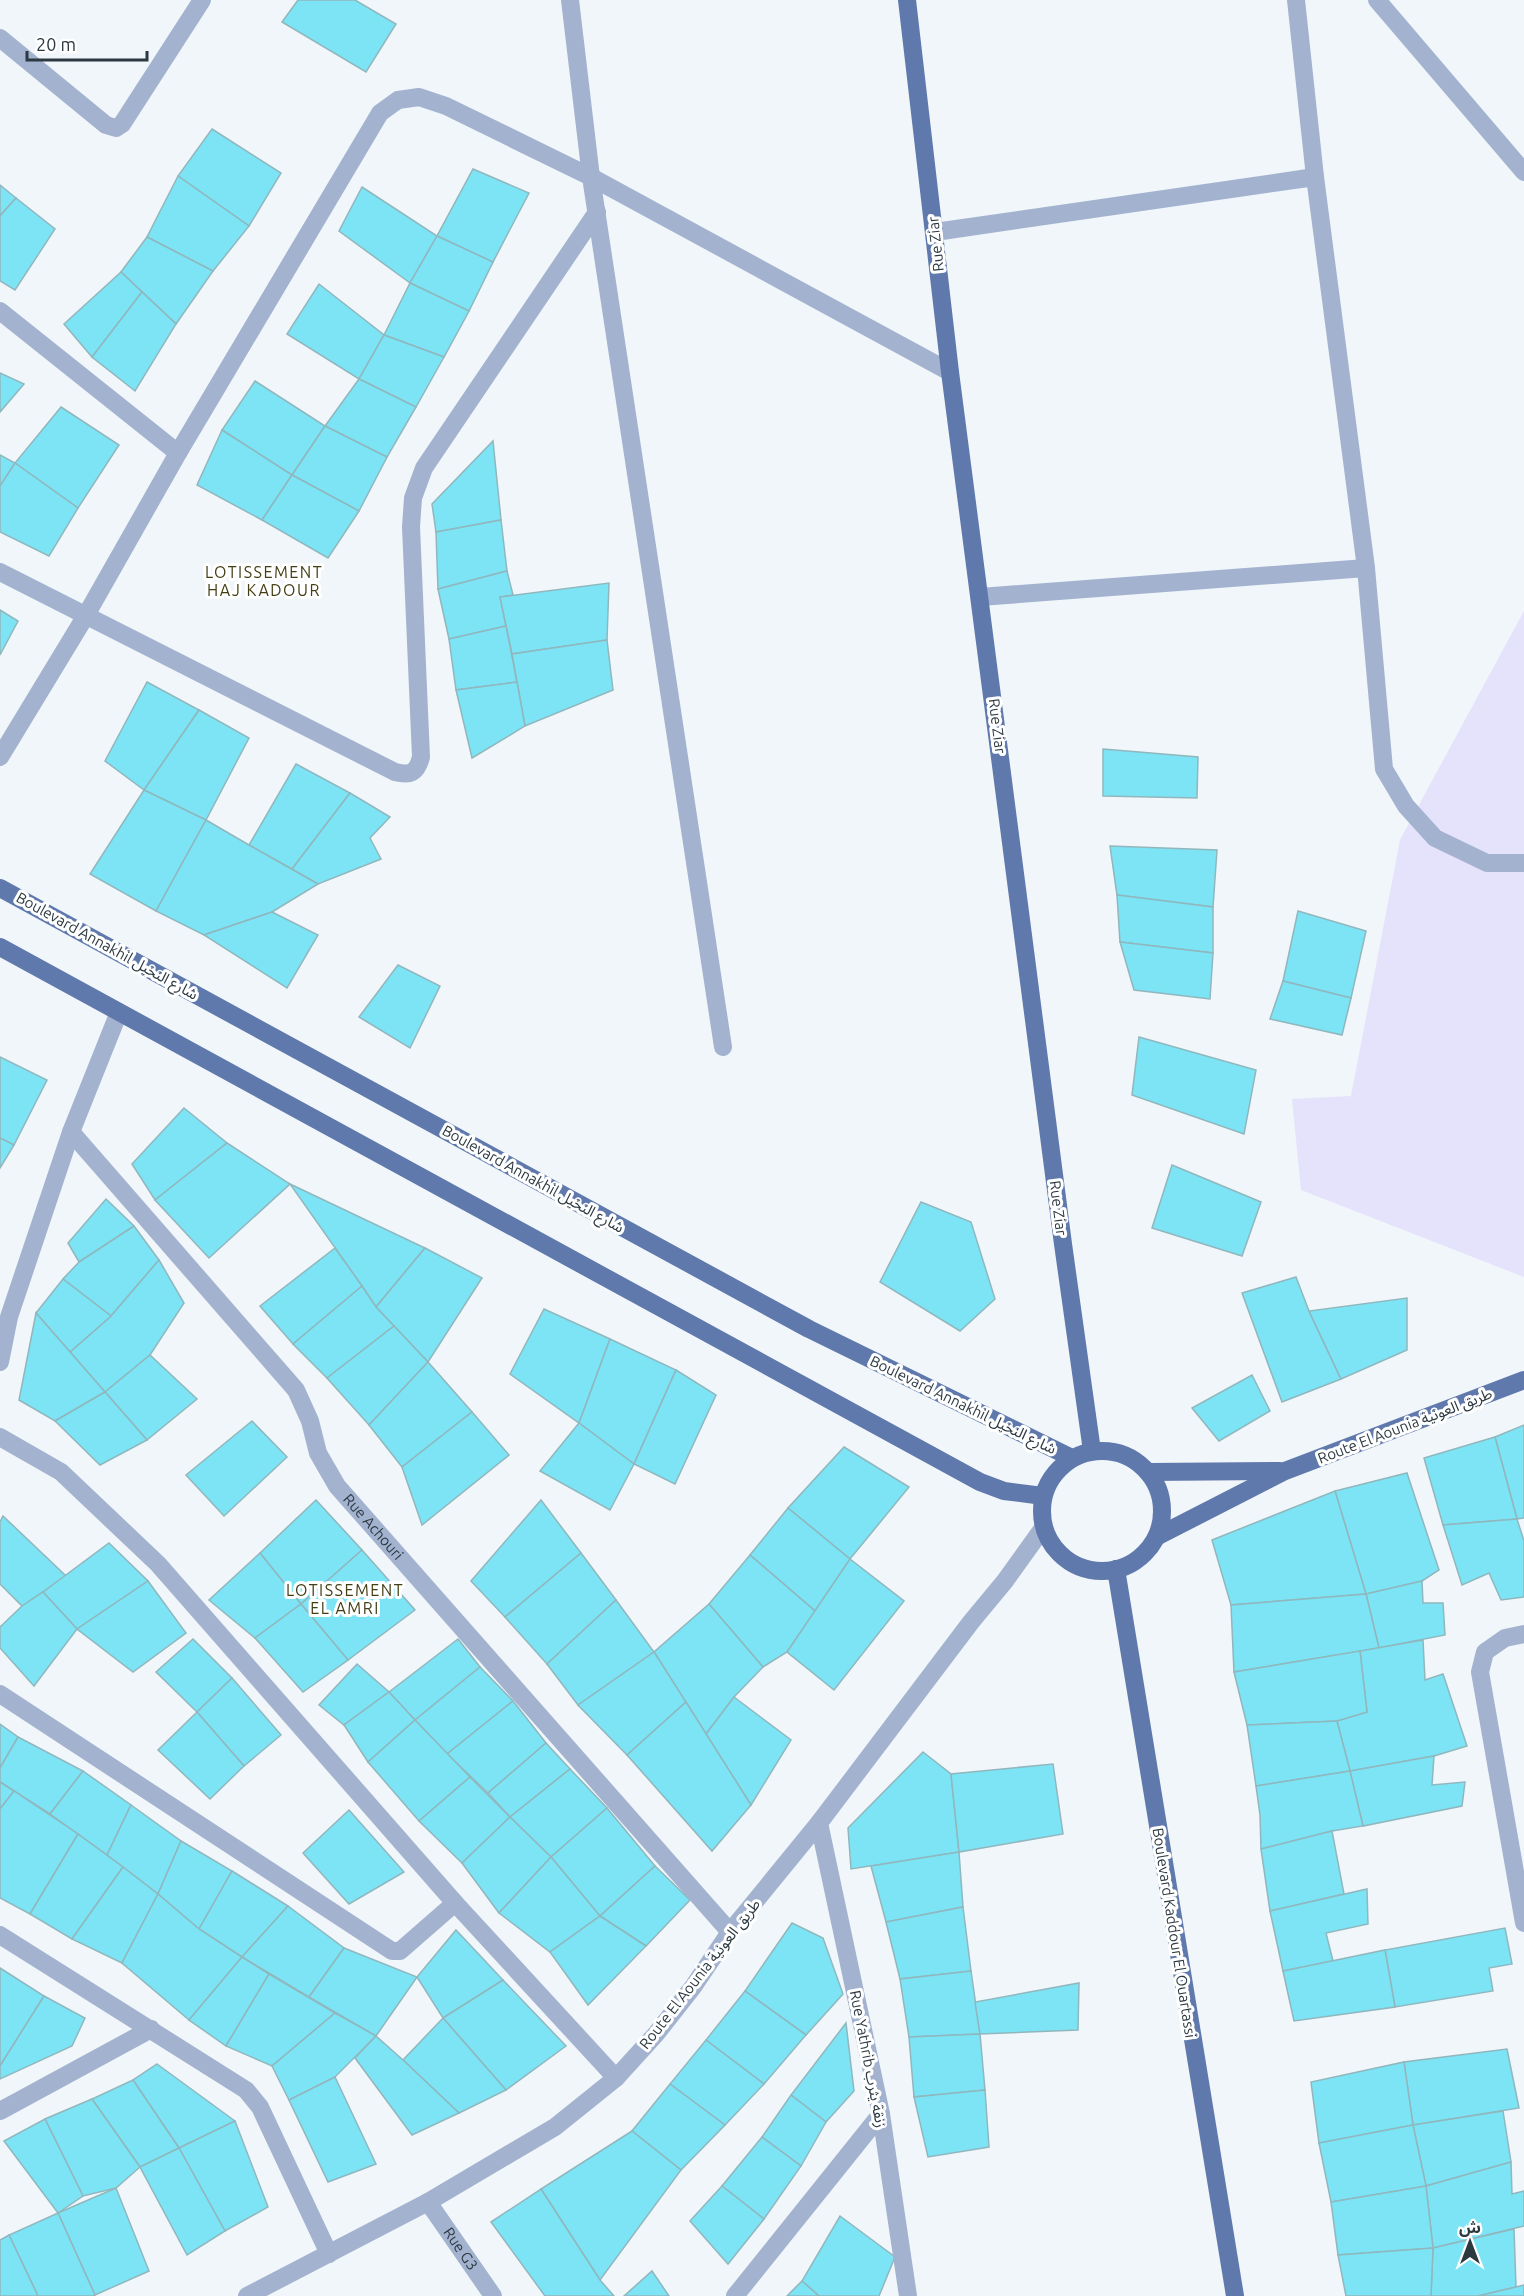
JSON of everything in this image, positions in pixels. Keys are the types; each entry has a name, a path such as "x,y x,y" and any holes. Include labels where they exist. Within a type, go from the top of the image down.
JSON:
{"main road":[{"name":"Rue Ziar","path":"907,0 950,372 1092,1451"},
{"name":"Boulevard Annakhil شارع النخيل","path":"0,888 809,1329 1072,1458"},
{"path":"0,947 980,1482 1005,1491 1043,1496"},
{"name":"Route El Aounia طريق العونية","path":"1158,1536 1285,1470 1524,1380"},
{"path":"1092,1451 1112,1451 1132,1459 1148,1472 1158,1489 1162,1522 1158,1536 1134,1561 1116,1569 1100,1571 1085,1569 1071,1563 1054,1548 1043,1528 1041,1512 1043,1496 1049,1481 1059,1468 1072,1458 1092,1451"},
{"name":"Route El Aounia طريق العونية","path":"1148,1472 1285,1470"},
{"name":"Boulevard Kaddour El Ouartassi","path":"1116,1569 1235,2296"}],"street":[{"path":"0,38 106,125 116,128 122,124 202,0"},
{"path":"570,0 591,177 723,1047"},
{"path":"1296,0 1315,177 1366,568 1384,769 1406,806 1435,838 1487,863 1524,863"},
{"path":"1377,0 1524,172"},
{"path":"0,757 86,617 178,453 380,113 398,100 419,97 446,106 591,177 950,372"},
{"path":"935,232 1315,177"},
{"path":"0,572 395,772 406,775 413,773 419,766 421,757 411,527 413,498 424,468 597,212"},
{"path":"0,311 178,453"},
{"path":"980,597 1366,568"},
{"path":"0,1362 9,1317 71,1131 119,1012"},
{"name":"Rue Achouri","path":"71,1131 297,1390 310,1421 318,1453 337,1486 730,1932"},
{"path":"2,1444 61,1472 158,1564 455,1903 616,2078"},
{"name":"Route El Aounia طريق العونية","path":"247,2296 428,2202 555,2127 616,2078 656,2034 693,1987 730,1932 819,1823 1043,1528"},
{"path":"1524,1634 1505,1638 1485,1652 1480,1672 1524,1923"},
{"path":"0,1694 392,1951 400,1951 455,1903"},
{"name":"Rue Yathrib زنقة يثرب","path":"819,1823 881,2114 908,2296"},
{"path":"0,1935 246,2090 260,2107 329,2254"},
{"path":"0,2111 151,2029"},
{"path":"735,2296 881,2114"},
{"name":"Rue G3","path":"428,2202 493,2296"}],"shaded area":[{"path":"1524,611 1524,1277 1301,1190 1292,1099 1351,1096 1400,840"}],"building":[{"path":"298,0 355,0 396,24 366,72 282,22"},
{"path":"212,129 281,173 249,226 178,176"},
{"path":"473,169 529,193 493,262 437,236"},
{"path":"178,176 249,226 213,271 147,237"},
{"path":"0,185 16,198 0,216"},
{"path":"362,187 437,236 410,283 339,231"},
{"path":"16,198 55,229 15,290 0,281 0,216"},
{"path":"437,236 493,262 469,311 410,283"},
{"path":"147,237 213,271 176,324 121,272"},
{"path":"121,272 142,292 92,357 64,324"},
{"path":"410,283 469,311 444,357 384,335"},
{"path":"319,284 384,335 359,379 287,334"},
{"path":"142,292 176,324 135,391 92,357"},
{"path":"384,335 444,357 416,407 359,379"},
{"path":"0,373 24,384 0,412"},
{"path":"359,379 416,407 387,457 325,426"},
{"path":"255,381 325,426 292,475 222,430"},
{"path":"61,407 119,445 78,508 15,463"},
{"path":"325,426 387,457 359,511 292,475"},
{"path":"222,430 292,475 262,520 197,485"},
{"path":"493,441 501,520 436,532 432,504"},
{"path":"0,455 15,463 0,486"},
{"path":"15,463 78,508 49,556 0,532 0,486"},
{"path":"292,475 359,511 328,558 262,520"},
{"path":"501,520 507,571 438,589 436,532"},
{"path":"507,571 513,595 500,597 506,626 449,639 438,589"},
{"path":"609,583 607,640 512,654 500,597"},
{"path":"0,610 18,621 0,655"},
{"path":"506,626 517,682 456,690 449,639"},
{"path":"607,640 613,690 525,726 512,654"},
{"path":"147,682 199,710 144,790 105,761"},
{"path":"517,682 525,726 472,758 456,690"},
{"path":"199,710 249,738 206,820 144,790"},
{"path":"1103,749 1198,757 1197,798 1103,796"},
{"path":"296,764 350,793 292,869 249,845"},
{"path":"144,790 206,820 156,911 90,874"},
{"path":"350,793 390,817 370,838 381,859 318,884 292,869"},
{"path":"206,820 318,884 272,912 204,935 156,911"},
{"path":"1110,846 1217,850 1213,907 1117,895"},
{"path":"1117,895 1213,907 1213,953 1120,942"},
{"path":"1298,911 1366,931 1351,998 1283,981"},
{"path":"272,912 318,935 287,988 204,935"},
{"path":"1120,942 1213,953 1210,999 1134,990"},
{"path":"398,965 440,986 410,1048 359,1017"},
{"path":"1283,981 1351,998 1342,1035 1270,1019"},
{"path":"1139,1037 1256,1070 1244,1134 1132,1095"},
{"path":"0,1057 47,1080 14,1145 0,1138"},
{"path":"184,1108 227,1143 155,1200 132,1164"},
{"path":"0,1138 14,1145 0,1168"},
{"path":"227,1143 290,1184 209,1258 155,1200"},
{"path":"1172,1165 1261,1202 1242,1256 1152,1228"},
{"path":"290,1184 425,1248 376,1307 362,1286"},
{"path":"106,1199 134,1226 79,1262 68,1243"},
{"path":"921,1202 971,1222 995,1299 960,1331 880,1282"},
{"path":"134,1226 159,1260 111,1316 63,1279 79,1262"},
{"path":"335,1248 362,1286 293,1344 260,1306"},
{"path":"425,1248 482,1278 428,1362 376,1307"},
{"path":"159,1260 184,1303 150,1355 105,1392 70,1352 111,1316"},
{"path":"1296,1277 1309,1311 1341,1379 1282,1402 1242,1293"},
{"path":"63,1279 111,1316 70,1352 36,1313"},
{"path":"362,1286 376,1307 394,1326 327,1378 293,1344"},
{"path":"1407,1298 1407,1350 1341,1379 1309,1311"},
{"path":"544,1309 610,1339 579,1423 510,1374"},
{"path":"36,1313 105,1392 55,1421 19,1400"},
{"path":"394,1326 428,1362 369,1425 327,1378"},
{"path":"610,1339 676,1370 634,1464 579,1423"},
{"path":"150,1355 197,1399 147,1440 105,1392"},
{"path":"428,1362 472,1412 402,1467 369,1425"},
{"path":"676,1370 716,1395 675,1484 634,1464"},
{"path":"1252,1375 1270,1411 1219,1441 1192,1408"},
{"path":"105,1392 147,1440 100,1465 55,1421"},
{"path":"472,1412 509,1455 422,1525 402,1467"},
{"path":"252,1421 287,1457 224,1516 186,1475"},
{"path":"579,1423 634,1464 610,1510 540,1471"},
{"path":"1524,1425 1524,1518 1517,1519 1495,1437"},
{"path":"1495,1437 1517,1519 1443,1525 1424,1458"},
{"path":"844,1447 909,1487 850,1559 788,1508"},
{"path":"1407,1473 1439,1570 1422,1581 1366,1594 1335,1491"},
{"path":"1335,1491 1366,1594 1231,1605 1212,1540"},
{"path":"316,1500 362,1550 301,1604 260,1553"},
{"path":"541,1500 581,1553 505,1617 471,1581"},
{"path":"788,1508 850,1559 815,1611 750,1555"},
{"path":"3,1516 66,1576 22,1606 0,1584 0,1522"},
{"path":"1517,1519 1524,1541 1524,1597 1501,1600 1489,1573 1462,1585 1443,1525"},
{"path":"109,1543 148,1581 77,1629 43,1592"},
{"path":"362,1550 415,1610 348,1660 301,1604"},
{"path":"260,1553 301,1604 255,1638 209,1600"},
{"path":"581,1553 616,1600 547,1664 505,1617"},
{"path":"750,1555 815,1611 787,1652 763,1667 709,1604"},
{"path":"850,1559 904,1601 834,1690 787,1652"},
{"path":"148,1581 186,1633 133,1672 77,1629"},
{"path":"1422,1581 1423,1603 1443,1603 1445,1635 1379,1648 1366,1594"},
{"path":"43,1592 77,1629 34,1686 0,1648 0,1627 22,1606"},
{"path":"1366,1594 1379,1648 1234,1672 1231,1605"},
{"path":"616,1600 654,1652 578,1705 547,1664"},
{"path":"301,1604 348,1660 303,1692 255,1638"},
{"path":"709,1604 763,1667 734,1697 706,1734 654,1652"},
{"path":"193,1639 232,1678 197,1712 156,1672"},
{"path":"458,1639 480,1667 415,1720 389,1692"},
{"path":"1423,1640 1425,1680 1443,1674 1467,1746 1434,1756 1350,1771 1337,1721 1367,1712 1360,1651"},
{"path":"1360,1651 1367,1712 1337,1721 1247,1725 1234,1672"},
{"path":"654,1652 686,1702 627,1755 578,1705"},
{"path":"357,1664 389,1692 344,1725 319,1705"},
{"path":"480,1667 513,1701 447,1754 415,1720"},
{"path":"232,1678 281,1735 244,1766 197,1712"},
{"path":"389,1692 415,1720 368,1762 344,1725"},
{"path":"734,1697 791,1740 751,1805 706,1734"},
{"path":"513,1701 546,1743 488,1793 447,1754"},
{"path":"686,1702 751,1805 712,1851 627,1755"},
{"path":"197,1712 244,1766 210,1799 158,1750"},
{"path":"415,1720 470,1777 419,1821 368,1762"},
{"path":"1337,1721 1350,1771 1256,1786 1247,1725"},
{"path":"0,1724 18,1737 0,1768"},
{"path":"18,1737 83,1771 50,1814 0,1782 0,1768"},
{"path":"546,1743 570,1769 510,1817 488,1793"},
{"path":"923,1752 951,1774 959,1852 851,1869 848,1828"},
{"path":"1434,1756 1432,1785 1465,1782 1462,1806 1363,1826 1350,1771"},
{"path":"1053,1764 1063,1834 959,1852 951,1774"},
{"path":"570,1769 607,1808 551,1857 510,1817"},
{"path":"83,1771 131,1805 107,1855 50,1814"},
{"path":"1350,1771 1363,1826 1332,1831 1261,1849 1256,1786"},
{"path":"470,1777 510,1817 462,1863 419,1821"},
{"path":"0,1782 14,1791 0,1809"},
{"path":"14,1791 78,1834 30,1914 0,1898 0,1809"},
{"path":"131,1805 181,1841 158,1894 107,1855"},
{"path":"607,1808 655,1866 600,1916 551,1857"},
{"path":"349,1810 404,1872 349,1904 303,1853"},
{"path":"510,1817 551,1857 499,1913 462,1863"},
{"path":"1332,1831 1344,1894 1270,1911 1261,1849"},
{"path":"78,1834 123,1867 72,1939 30,1914"},
{"path":"181,1841 232,1871 199,1929 158,1894"},
{"path":"959,1852 963,1907 886,1922 871,1866"},
{"path":"551,1857 600,1916 550,1952 499,1913"},
{"path":"655,1866 690,1900 646,1946 600,1916"},
{"path":"123,1867 158,1894 122,1963 72,1939"},
{"path":"232,1871 288,1906 242,1957 199,1929"},
{"path":"1367,1889 1368,1924 1326,1933 1333,1961 1283,1971 1270,1911"},
{"path":"158,1894 199,1929 242,1957 189,2020 122,1963"},
{"path":"288,1906 344,1948 309,1997 242,1957"},
{"path":"963,1907 971,1971 900,1979 886,1922"},
{"path":"600,1916 646,1946 588,2005 550,1952"},
{"path":"792,1923 823,1938 843,1994 806,2035 745,1991"},
{"path":"1505,1928 1512,1964 1489,1968 1493,1991 1395,2007 1385,1950"},
{"path":"456,1930 503,1980 443,2018 417,1977"},
{"path":"344,1948 417,1977 376,2036 309,1997"},
{"path":"1385,1950 1395,2007 1294,2021 1283,1971"},
{"path":"242,1957 269,1974 226,2046 189,2020"},
{"path":"0,1968 44,1996 0,2066"},
{"path":"971,1971 980,2034 909,2037 900,1979"},
{"path":"269,1974 335,2013 272,2066 226,2046"},
{"path":"503,1980 566,2046 506,2090 443,2018"},
{"path":"1079,1983 1078,2030 980,2034 975,2002"},
{"path":"745,1991 806,2035 764,2084 706,2040"},
{"path":"44,1996 85,2018 72,2046 0,2079 0,2066"},
{"path":"335,2013 376,2036 335,2077 289,2100 272,2066"},
{"path":"443,2018 506,2090 459,2113 403,2060"},
{"path":"846,2023 854,2091 826,2122 791,2095"},
{"path":"980,2034 985,2090 914,2097 909,2037"},
{"path":"376,2036 459,2113 412,2135 355,2058"},
{"path":"706,2040 764,2084 725,2125 670,2084"},
{"path":"1507,2049 1519,2108 1413,2125 1404,2062"},
{"path":"1404,2062 1413,2125 1319,2143 1311,2082"},
{"path":"157,2064 235,2121 179,2148 133,2080"},
{"path":"335,2077 376,2164 328,2182 289,2100"},
{"path":"133,2080 179,2148 140,2167 92,2099"},
{"path":"670,2084 725,2125 681,2170 632,2131"},
{"path":"985,2090 989,2147 928,2157 914,2097"},
{"path":"791,2095 826,2122 801,2166 762,2137"},
{"path":"92,2099 140,2167 116,2188 83,2196 45,2119"},
{"path":"1503,2111 1511,2162 1426,2186 1413,2125"},
{"path":"45,2119 83,2196 58,2213 4,2141"},
{"path":"235,2121 268,2207 225,2231 179,2148"},
{"path":"1413,2125 1426,2186 1331,2202 1319,2143"},
{"path":"632,2131 681,2170 600,2280 541,2189"},
{"path":"762,2137 801,2166 764,2219 722,2186"},
{"path":"179,2148 225,2231 187,2255 140,2167"},
{"path":"1511,2162 1512,2194 1524,2191 1524,2226 1433,2248 1426,2186"},
{"path":"722,2186 764,2219 728,2264 690,2221"},
{"path":"1426,2186 1433,2248 1338,2255 1331,2202"},
{"path":"116,2188 149,2271 95,2295 58,2213"},
{"path":"541,2189 600,2280 614,2296 545,2296 491,2222"},
{"path":"58,2213 95,2295 38,2296 9,2235"},
{"path":"840,2216 895,2257 879,2296 819,2296 802,2281"},
{"path":"1514,2229 1516,2287 1478,2296 1431,2296 1433,2248"},
{"path":"9,2235 38,2296 0,2296 0,2240"},
{"path":"1433,2248 1431,2296 1346,2296 1338,2255"},
{"path":"652,2271 669,2296 624,2296"},
{"path":"802,2281 819,2296 787,2296"},
{"path":"1524,2285 1524,2296 1478,2296 1516,2287"}],"district":[{"name":"LOTISSEMENT HAJ KADOUR","path":"264,581"},
{"name":"LOTISSEMENT EL AMRI","path":"345,1599"}]}
